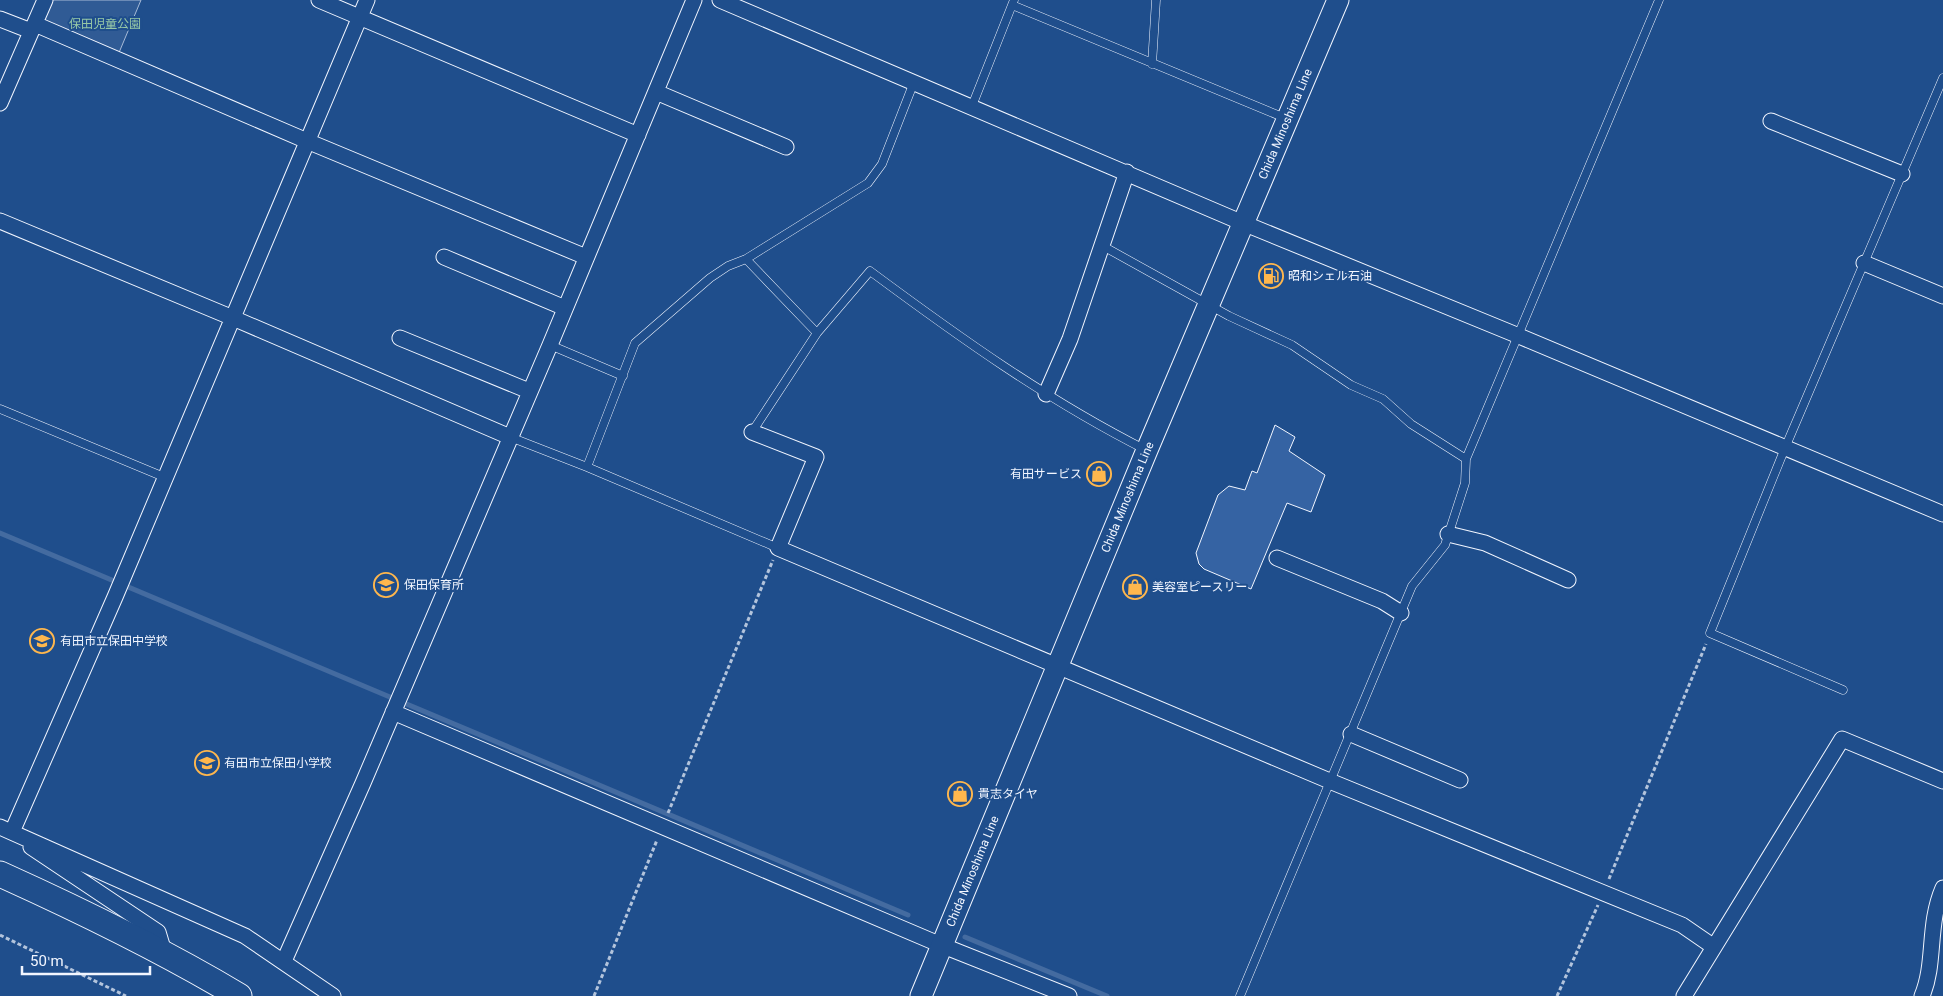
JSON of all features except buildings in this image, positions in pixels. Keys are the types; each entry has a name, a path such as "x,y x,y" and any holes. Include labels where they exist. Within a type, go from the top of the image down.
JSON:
{"highway":[{"path":"0,874 80,910 164,952 240,996"}],"main road":[{"name":"Chida Minoshima Line","path":"921,996 1147,450 1338,0"}],"street":[{"path":"0,103 45,0"},
{"path":"319,0 638,134"},
{"path":"4,830 119,589 164,477 367,0"},
{"path":"284,961 550,345 694,0"},
{"path":"720,0 1243,223 1519,336 1943,514"},
{"path":"0,19 33,27 586,257"},
{"path":"656,92 786,147"},
{"path":"1771,121 1902,174"},
{"path":"1046,394 1070,340 1127,172"},
{"path":"0,221 233,318 510,437"},
{"path":"444,257 565,308"},
{"path":"1864,263 1943,296"},
{"path":"400,338 529,391"},
{"path":"752,432 816,457 778,548 1332,782 1682,924 1714,947"},
{"path":"1448,534 1486,543 1568,580"},
{"path":"1277,558 1382,601 1401,613"},
{"path":"393,712 942,945 1069,996"},
{"path":"1351,734 1460,780"},
{"path":"1684,996 1842,739 1943,781"},
{"path":"4,830 158,932 164,952"},
{"path":"4,830 246,936 333,996"},
{"path":"1922,996 1929,970 1934,917 1943,888"}],"lane":[{"path":"1152,64 1156,0"},
{"path":"1240,996 1332,782 1412,586 1444,545 1465,483 1466,459 1659,0"},
{"path":"972,106 1013,3 1152,64 1288,119"},
{"path":"1843,690 1710,633 1785,448 1943,78"},
{"path":"587,467 630,354 640,337 710,278 728,266 746,259 868,183 882,164 914,82"},
{"path":"1101,245 1229,316 1292,345 1351,385 1383,399 1411,424 1466,459"},
{"path":"746,259 817,333"},
{"path":"752,432 817,333 870,271 966,342 1046,394 1147,450"},
{"path":"550,345 622,376"},
{"path":"0,409 164,477"},
{"path":"510,437 587,467 778,548"}],"path":[{"path":"594,996 778,548"},
{"path":"1557,996 1603,893 1710,633"},
{"path":"0,936 126,996"}],"shaded area":[{"name":"保田児童公園","path":"50,0 141,0 118,55 46,24 42,19"}],"waterway":[{"path":"0,533 908,915"},
{"path":"965,937 1107,996"}],"place":[{"name":"昭和シェル石油","path":"1271,276"},
{"name":"有田サービス","path":"1099,474"},
{"name":"保田保育所","path":"386,585"},
{"name":"美容室ピースリー","path":"1135,587"},
{"name":"有田市立保田中学校","path":"42,641"},
{"name":"有田市立保田小学校","path":"207,763"},
{"name":"貴志タイヤ","path":"960,794"}]}
